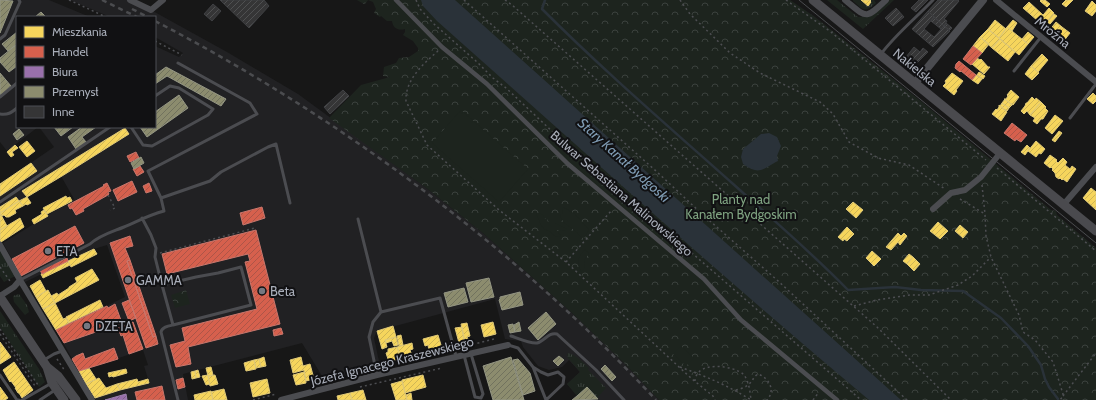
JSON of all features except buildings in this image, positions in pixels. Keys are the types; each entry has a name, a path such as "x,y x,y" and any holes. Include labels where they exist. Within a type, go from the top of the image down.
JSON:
{"main road":[{"name":"Nakielska","path":"813,0 1096,231"},
{"path":"0,296 45,364 54,386 64,400"},
{"path":"45,364 58,376 76,400"}],"street":[{"path":"130,0 151,10 163,0"},
{"name":"Bulwar Sebastiana Malinowskiego","path":"396,0 442,47 487,84 568,164 704,278 741,320 836,400"},
{"path":"845,0 862,13 867,14 873,12 886,0"},
{"path":"915,84 983,0"},
{"name":"Mroźna","path":"996,0 1096,83"},
{"path":"933,209 951,193 965,190 981,178 1001,152"},
{"path":"1064,204 1096,167"},
{"path":"0,245 92,400"},
{"path":"0,296 14,287 20,280"},
{"name":"Józefa Ignacego Kraszewskiego","path":"281,400 332,384 508,345"}],"lane":[{"path":"0,39 5,35 20,2 19,0"},
{"path":"880,55 899,33 933,0"},
{"path":"1014,71 1042,37"},
{"path":"20,280 90,244 95,239 142,218 164,211 161,198 148,171 257,114 250,103 178,63"},
{"path":"1070,118 1096,83"},
{"path":"0,97 16,84"},
{"path":"132,128 143,145 152,146 208,115 213,109 179,88 170,86 156,95"},
{"path":"0,114 6,115 16,109"},
{"path":"0,202 109,128"},
{"path":"161,198 210,181 221,172 276,144 290,203"},
{"path":"142,218 156,248 155,257 173,325"},
{"path":"358,220 381,312"},
{"path":"162,285 241,267 251,305 162,329 161,332 178,400"},
{"path":"377,375 369,337 373,322 381,312 440,298 456,357"},
{"path":"511,336 530,343 536,343 550,334 557,334 596,370 624,400"},
{"path":"508,345 518,348 533,366 546,400 563,384 564,377 558,372 548,375 533,366"},
{"path":"45,364 54,354 62,351"},
{"path":"464,355 475,397 481,398 483,394 471,353"},
{"path":"0,375 17,400 21,400 40,390 54,386"},
{"path":"40,400 54,386"}],"path":[{"path":"70,0 104,16"},
{"path":"416,0 420,9 434,24 555,134 861,400"},
{"path":"464,0 777,280 907,400"},
{"path":"505,0 877,327 951,400"},
{"path":"680,0 690,14 730,53 760,73 820,102 833,114 849,142 878,158 909,165 985,214"},
{"path":"786,0 831,32 1096,251"},
{"path":"156,42 182,55"},
{"path":"442,47 423,64 415,75 409,85 406,98 406,101 427,145 499,210 566,262 694,381 713,396 715,400"},
{"path":"981,178 986,236 991,257 1019,315 1023,332 1035,340 1053,362 1063,396"},
{"path":"108,195 115,208 110,210"},
{"path":"566,262 625,195"},
{"path":"158,254 255,228"},
{"path":"853,306 877,300 910,295 929,295 946,289 972,276 991,257"},
{"path":"0,329 40,390"},
{"path":"0,334 40,390"},
{"path":"1060,400 1096,353"},
{"path":"359,388 446,367"},
{"path":"679,367 698,374 736,390 751,400 747,381 743,374 736,370 714,367 707,368 699,371 698,374 694,381"},
{"path":"736,390 748,385 754,376 758,374 767,379 770,384 771,392 767,400"},
{"path":"813,400 823,388"}],"shaded area":[{"path":"0,0 49,0 88,16 16,16 16,128 37,128 7,151 0,142"},
{"path":"70,0 130,0 227,52 298,94 425,187 484,234 571,312 625,364 659,400 572,400 577,395 567,384 580,372 569,360 562,367 549,370 538,366 523,347 521,341 505,339 495,299 377,331 374,338 380,366 335,379 325,381 302,343 183,374 188,400 96,400 95,398 149,382 144,366 148,365 143,350 79,371 56,330 125,297 107,245 94,249 25,282 3,243 74,199 61,176 0,213 0,184 54,147 40,128 156,128 156,46 179,57 183,53 156,38 156,16 108,16"}],"green space":[{"path":"357,0 368,0 364,4"},
{"name":"Planty nad Kanałem Bydgoskim","path":"368,0 790,0 815,17 922,102 1051,210 1056,211 1057,215 1096,248 1096,400 659,400 625,364 571,312 484,234 425,187 329,118 361,85 390,77 383,76 384,67 396,63 399,58 409,57 418,51 418,48 413,41 403,35 405,29 400,30 396,28 392,21 387,21 374,13 376,9 373,2"},
{"path":"827,0 837,0 858,17 868,17 874,14 889,0 894,0 863,29"},
{"path":"853,0 861,0 868,6 871,0 874,0 876,3 869,8 864,9"},
{"path":"461,110 528,169 499,202 432,143"},
{"path":"563,207 575,214 589,230 584,238 564,223 560,214 563,214"},
{"path":"536,213 543,215 552,227 553,223 555,223 567,229 565,231 555,230 561,236 556,237 544,229"},
{"path":"585,249 589,254 584,260 585,268 581,272 578,260"},
{"path":"0,250 15,276 4,282 0,276"},
{"path":"186,290 190,304 175,308 171,295"},
{"path":"19,294 27,305 29,312 25,315 14,302 13,296"},
{"path":"0,311 39,369 45,382 39,387 0,327"},
{"path":"681,346 694,358 686,366 673,354"},
{"path":"568,353 577,357 584,363 589,368 588,370 606,388 597,398 587,387 577,396 567,384 580,372 568,358"}],"water":[{"name":"Stary Kanał Bydgoski","path":"421,0 455,0 901,400 869,400 705,260 437,21 423,6"},
{"path":"769,133 777,137 781,146 777,156 778,161 761,170 753,170 743,164 741,157 743,149 761,134"}],"waterway":[{"path":"545,0 542,9 565,32 636,98 805,249 848,290 895,287 921,290 963,291 1001,318 1028,346 1041,365 1045,379 1058,399"}],"tram line":[{"path":"799,0 1096,243"}],"railway":[{"path":"102,0 135,16"},
{"path":"132,9 146,16"},
{"path":"156,22 224,59 291,99 422,189 484,238 544,290 601,344 656,400"}],"place":[{"name":"ETA","path":"48,251"},
{"name":"GAMMA","path":"128,280"},
{"name":"Beta","path":"262,291"},
{"name":"DZETA","path":"87,326"}]}
